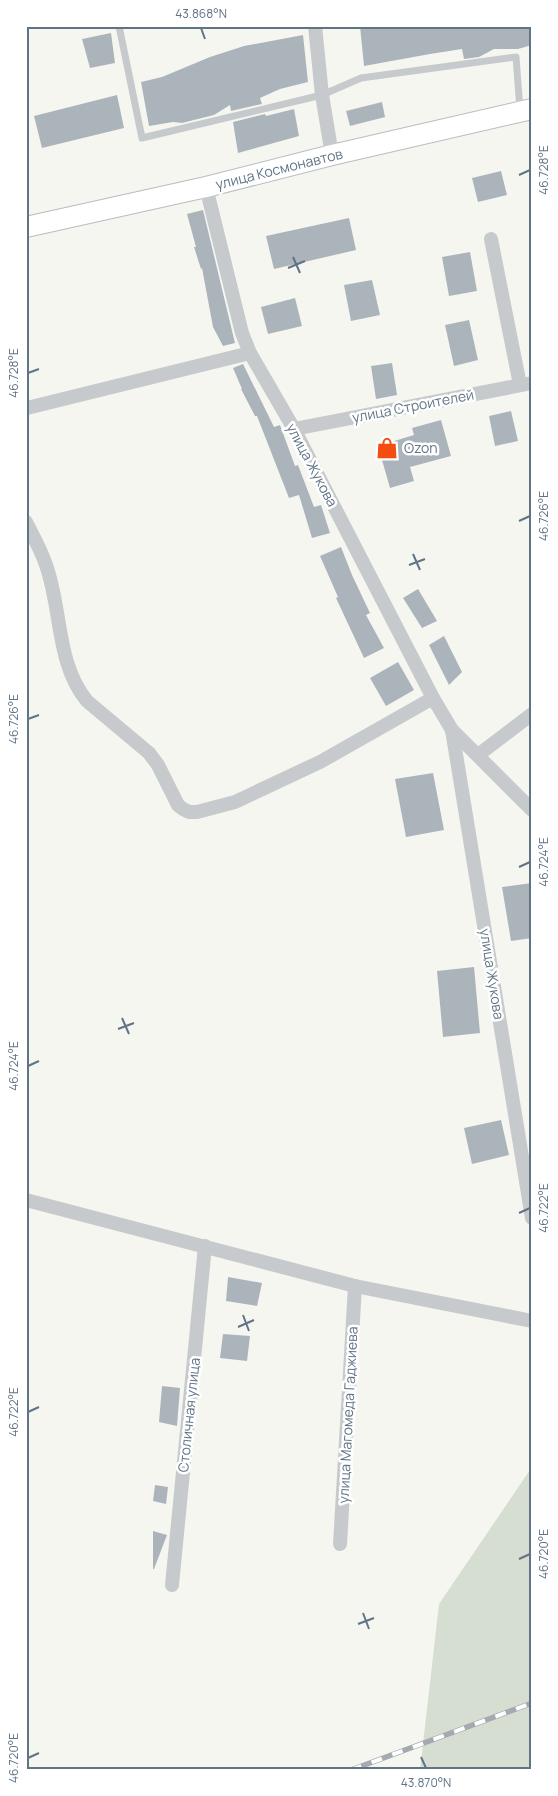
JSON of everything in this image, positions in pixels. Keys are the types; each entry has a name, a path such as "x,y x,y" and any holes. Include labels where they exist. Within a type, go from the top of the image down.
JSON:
{"street":[{"path":"316,26 322,95 332,155"},
{"name":"улица Космонавтов","path":"26,227 206,187 332,155 526,110"},
{"name":"улица Жукова","path":"206,187 242,333 250,353 294,429 433,698 452,730 532,810"},
{"path":"492,239 526,384"},
{"path":"27,407 250,353"},
{"name":"улица Строителей","path":"294,429 526,384"},
{"path":"26,522 46,566 69,667 79,691 87,701 149,753 178,804 183,809 197,812 235,802 320,762 433,698"},
{"path":"478,755 532,714"},
{"name":"улица Жукова","path":"452,730 532,1218"},
{"path":"26,1200 355,1286 532,1321"},
{"name":"Столичная улица","path":"172,1585 205,1246"},
{"name":"улица Магомеда Гаджиева","path":"340,1544 355,1286"}],"lane":[{"path":"119,26 142,138 322,95 361,78 516,57 526,110"}],"shaded area":[{"path":"532,1467 532,1770 420,1770 439,1604"}],"building":[{"path":"360,26 532,26 532,45 518,49 494,49 479,57 464,59 462,49 364,66"},
{"path":"111,33 115,63 90,68 82,39"},
{"path":"303,35 308,82 280,89 260,98 262,104 231,111 230,105 214,115 182,123 173,122 149,126 141,82 162,77 210,57 244,46"},
{"path":"117,95 124,128 42,148 34,116"},
{"path":"382,102 385,117 350,126 346,111"},
{"path":"294,109 299,136 238,153 233,122"},
{"path":"501,171 507,195 478,202 472,178"},
{"path":"203,210 235,343 223,346 213,327 202,268 194,247 196,247 187,214"},
{"path":"349,218 356,250 274,269 266,236"},
{"path":"470,252 477,291 449,296 442,257"},
{"path":"372,280 380,315 351,321 344,285"},
{"path":"295,298 302,326 268,334 261,307"},
{"path":"469,320 478,360 454,366 445,325"},
{"path":"392,363 397,395 376,399 371,366"},
{"path":"243,364 274,427 280,425 295,466 298,465 314,507 321,505 330,533 312,538 299,495 289,498 257,416 255,416 241,389 233,368"},
{"path":"511,411 518,441 495,446 489,416"},
{"path":"441,420 451,456 410,467 414,481 390,488 378,446 414,435 412,428"},
{"path":"341,547 370,613 366,615 384,648 364,658 336,598 338,597 320,556"},
{"path":"418,589 437,621 422,628 403,598"},
{"path":"444,636 462,672 449,685 429,645"},
{"path":"398,662 414,690 386,706 370,678"},
{"path":"433,773 444,830 406,837 395,779"},
{"path":"532,883 532,938 511,941 502,887"},
{"path":"474,967 480,1033 443,1037 437,971"},
{"path":"501,1120 509,1155 472,1164 464,1128"},
{"path":"228,1277 262,1283 257,1306 226,1301"},
{"path":"223,1334 250,1336 247,1361 220,1358"},
{"path":"162,1386 180,1388 177,1426 159,1422"},
{"path":"155,1485 168,1487 166,1504 153,1501"},
{"path":"153,1531 167,1535 154,1569 153,1569"}],"railway":[{"path":"351,1770 532,1703"}],"place":[{"name":"Ozon","path":"387,448"}]}
